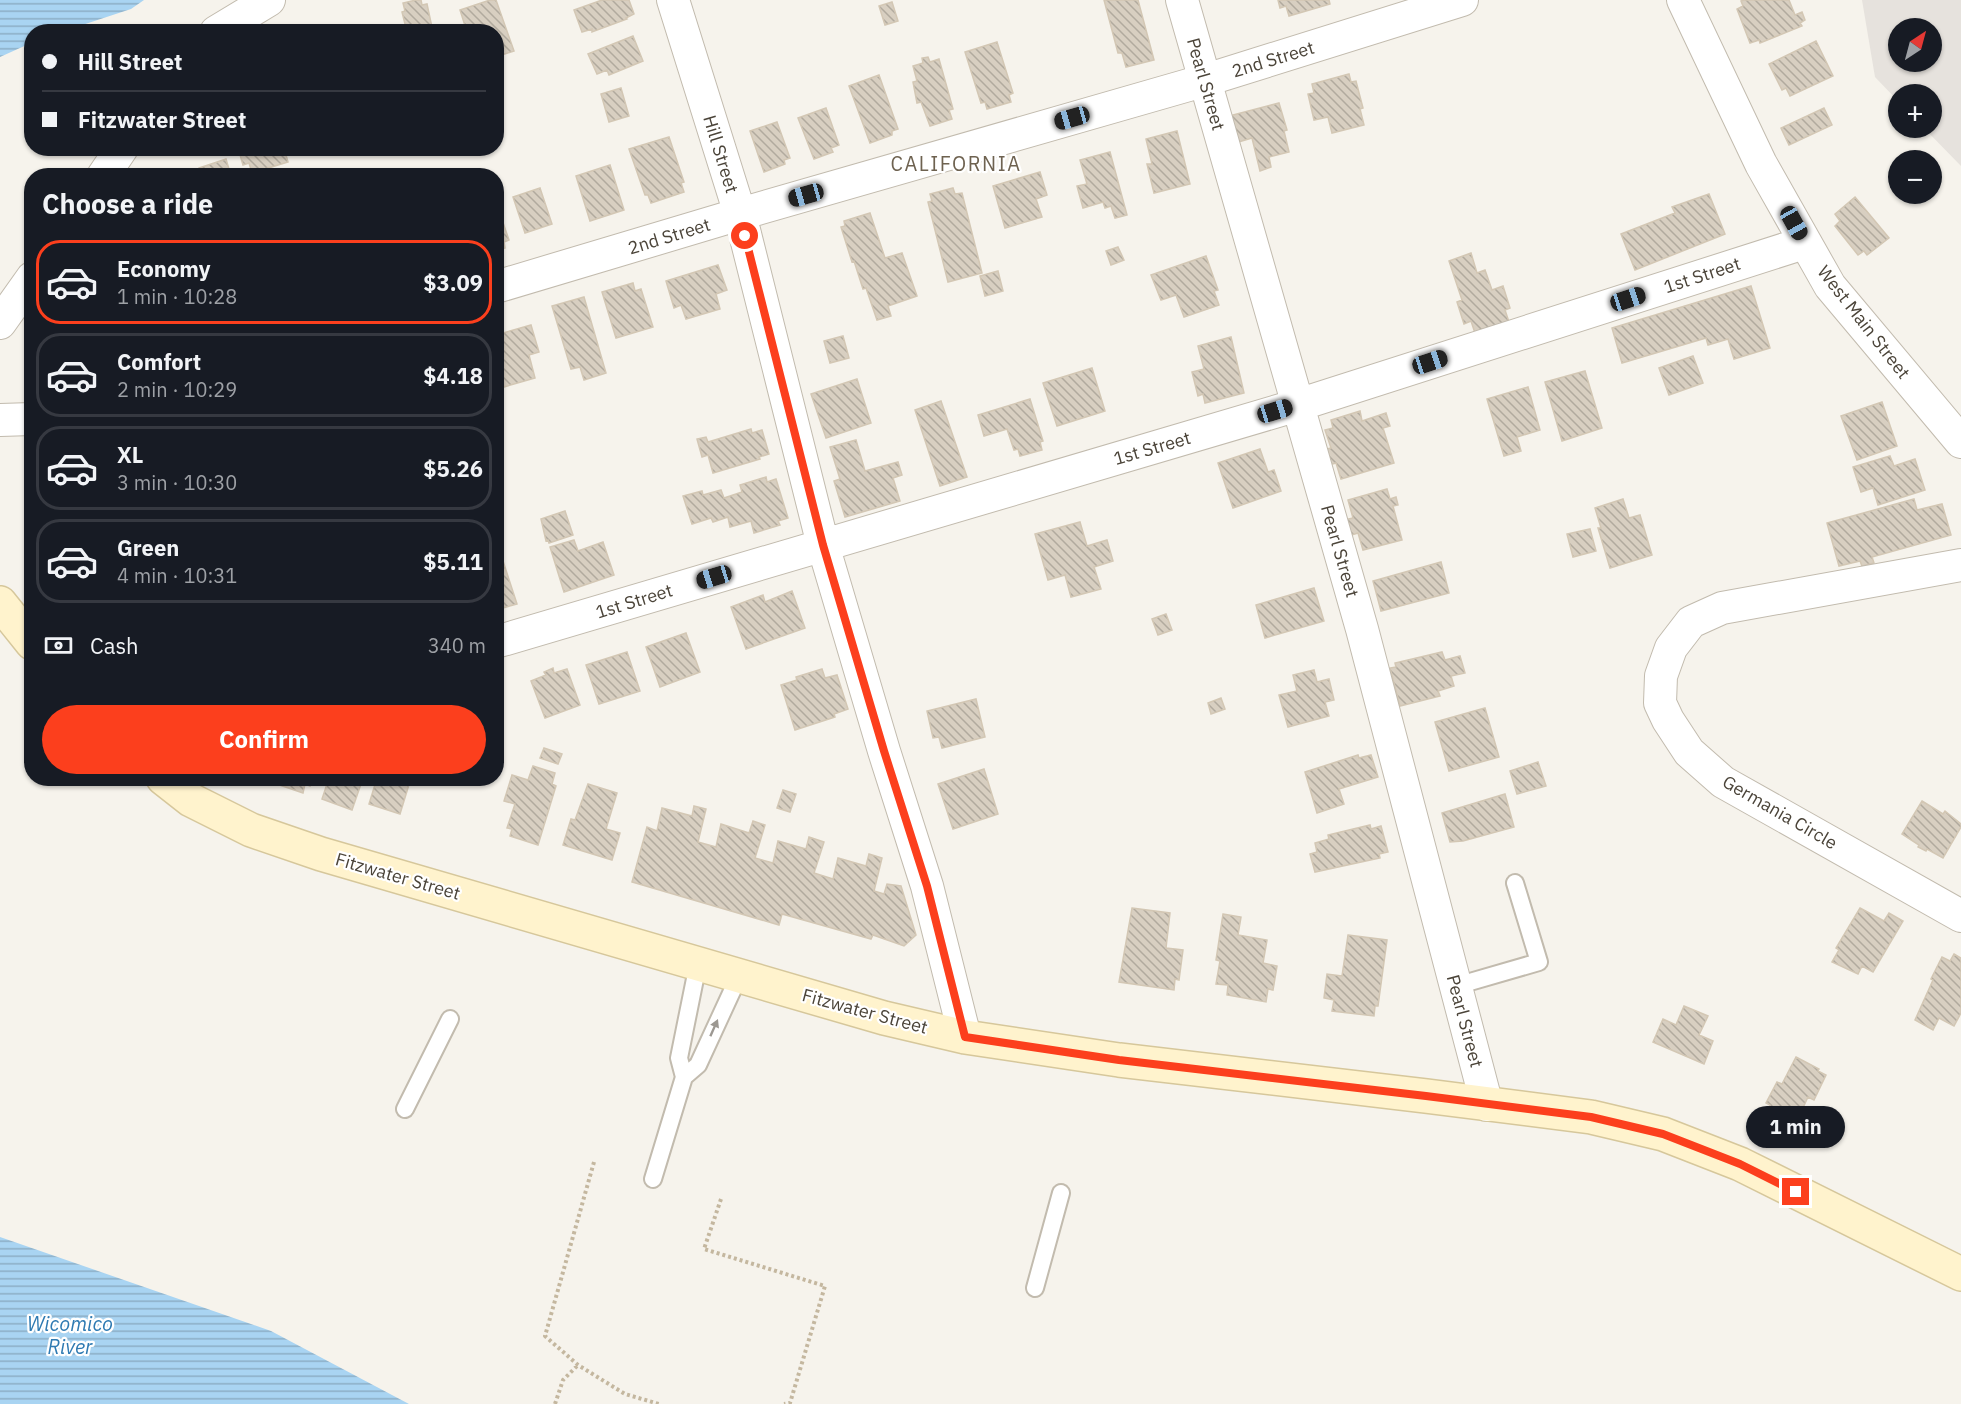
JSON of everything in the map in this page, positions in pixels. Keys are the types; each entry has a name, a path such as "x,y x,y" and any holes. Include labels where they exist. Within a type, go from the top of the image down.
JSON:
{"street":[{"path":"229,24 268,0"},
{"name":"Hill Street","path":"674,0 740,214 823,545 927,886 965,1037"},
{"name":"Pearl Street","path":"1182,0 1362,629 1487,1105"},
{"name":"2nd Street","path":"504,285 1206,80 1462,0"},
{"name":"West Main Street","path":"1683,0 1761,164 1830,286 1961,442"},
{"name":"1st Street","path":"504,640 1298,405 1804,243"},
{"path":"0,323 24,289"},
{"path":"0,420 24,419"},
{"name":"Germania Circle","path":"1961,565 1722,608 1701,617 1691,622 1671,648 1662,676 1660,703 1689,752 1723,782 1961,916"},
{"path":"0,603 24,634"},
{"name":"Fitzwater Street","path":"173,786 191,800 251,830 321,854 884,1018 965,1037 1119,1060 1591,1117 1663,1134 1740,1164 1961,1274"}],"lane":[{"path":"1456,986 1539,962 1515,883"},
{"path":"653,1179 684,1077 680,1058 698,964"},
{"path":"684,1077 698,1065 739,976"},
{"path":"405,1109 450,1019"},
{"path":"1035,1288 1061,1193"}],"path":[{"path":"594,1162 545,1336 578,1365 625,1394 659,1404"},
{"path":"721,1199 704,1249 825,1286 790,1403 784,1404"},
{"path":"555,1404 563,1380 578,1365"}],"shaded area":[{"path":"1862,0 1961,0 1961,166 1934,138 1942,138 1942,84 1888,84 1888,91 1875,77"}],"water":[{"path":"0,0 144,0 131,9 85,24 24,24 24,46 0,57"},
{"name":"Wicomico River","path":"0,1237 271,1331 409,1404 0,1404"}],"building":[{"path":"421,0 422,5 427,4 431,24 405,24 402,12 405,11 403,3"},
{"path":"496,0 514,51 504,54 504,24 464,24 460,10"},
{"path":"602,0 629,0 634,14 627,19 592,32 592,29 582,32 574,10"},
{"path":"1104,0 1138,0 1154,60 1126,67 1122,53 1118,53"},
{"path":"1278,0 1329,0 1330,4 1289,16 1286,6 1280,8"},
{"path":"1789,0 1795,15 1802,12 1805,20 1800,23 1802,26 1760,43 1759,40 1750,43 1737,9 1743,6 1741,1"},
{"path":"892,2 898,21 885,25 879,6"},
{"path":"633,36 643,61 609,75 607,70 597,74 588,54"},
{"path":"1816,41 1833,76 1790,96 1786,88 1782,90 1769,64"},
{"path":"997,42 1013,93 1009,95 1011,102 987,109 985,102 981,103 965,52"},
{"path":"928,57 930,62 939,59 953,109 949,110 952,119 930,126 921,102 917,103 913,82 917,81 913,66 923,63 922,58"},
{"path":"1349,74 1351,82 1356,81 1363,108 1360,109 1364,125 1332,133 1328,117 1314,120 1308,94 1314,93 1312,84"},
{"path":"879,75 898,129 892,131 892,135 870,143 849,86"},
{"path":"621,88 629,116 609,122 601,94"},
{"path":"1279,103 1287,130 1284,131 1289,152 1269,157 1271,167 1260,171 1252,138 1235,143 1229,116"},
{"path":"826,108 839,145 831,148 833,152 814,159 798,118"},
{"path":"1824,108 1832,125 1789,145 1781,128"},
{"path":"777,122 790,158 784,160 785,164 764,172 750,131"},
{"path":"1177,131 1190,184 1154,193 1147,164 1152,164 1146,139"},
{"path":"669,137 684,182 681,183 684,192 651,203 648,195 645,195 629,149"},
{"path":"1110,152 1127,215 1115,218 1111,206 1105,208 1103,202 1083,208 1077,186 1087,184 1080,160"},
{"path":"240,156 286,156 288,162 268,168 250,168 249,163 243,165"},
{"path":"226,159 229,168 199,168"},
{"path":"610,165 624,210 590,221 576,176"},
{"path":"1040,172 1047,195 1036,199 1042,217 1005,228 993,186"},
{"path":"540,188 552,224 525,233 513,197"},
{"path":"953,188 955,194 962,193 982,273 948,282 928,202 932,201 930,194"},
{"path":"1709,194 1725,234 1635,270 1621,234 1675,213 1672,207"},
{"path":"1855,197 1889,238 1867,255 1864,251 1858,255 1835,226 1840,221 1835,214"},
{"path":"870,213 885,258 902,253 917,296 888,306 891,316 877,320 866,288 863,289 854,261 852,262 841,227 845,226 844,221"},
{"path":"504,225 509,240 504,242"},
{"path":"1118,247 1124,260 1111,265 1106,251"},
{"path":"1471,253 1477,273 1485,270 1492,290 1503,286 1510,308 1505,310 1509,322 1475,333 1471,321 1464,324 1457,302 1462,300 1449,261"},
{"path":"1206,256 1218,290 1214,291 1219,305 1184,317 1176,295 1161,300 1151,275"},
{"path":"718,265 727,290 716,294 720,309 686,319 681,305 674,308 666,281"},
{"path":"998,271 1003,291 985,296 980,276"},
{"path":"633,283 635,291 641,289 653,327 616,338 602,292"},
{"path":"1751,286 1770,348 1734,359 1728,339 1708,345 1706,338 1622,363 1612,328"},
{"path":"584,297 606,373 584,380 580,367 571,369 552,306"},
{"path":"531,325 539,352 529,355 535,378 504,387 504,333"},
{"path":"843,336 849,358 830,363 824,341"},
{"path":"1231,337 1244,393 1205,403 1203,394 1198,396 1192,372 1204,369 1198,346"},
{"path":"1693,356 1703,383 1669,395 1659,368"},
{"path":"1092,368 1105,411 1057,426 1043,383"},
{"path":"1585,371 1602,428 1562,441 1545,382"},
{"path":"857,379 871,423 826,438 811,394"},
{"path":"1528,387 1540,430 1517,437 1521,451 1504,456 1487,399"},
{"path":"1030,399 1043,441 1040,442 1042,450 1020,456 1018,449 1014,450 1007,429 984,436 978,415"},
{"path":"941,401 967,477 940,486 915,410"},
{"path":"1882,402 1897,446 1857,460 1841,416"},
{"path":"1360,411 1362,421 1386,413 1390,426 1383,428 1394,463 1341,479 1336,463 1328,465 1323,450 1331,448 1325,430 1333,428 1331,420"},
{"path":"751,429 752,433 762,430 769,454 759,457 760,459 713,473 708,455 702,457 697,439 706,437 708,442"},
{"path":"856,440 865,471 898,462 902,475 893,478 900,501 845,517 834,481 840,479 830,447"},
{"path":"1260,449 1268,472 1274,470 1281,491 1233,508 1218,463"},
{"path":"1890,456 1894,466 1915,459 1925,490 1878,505 1873,488 1861,492 1853,467"},
{"path":"766,477 767,482 776,479 788,518 778,521 780,525 754,533 751,521 730,527 728,517 713,522 711,518 692,524 683,496 702,491 703,495 721,490 724,498 742,492 740,485"},
{"path":"1387,489 1390,499 1396,497 1398,505 1393,506 1402,540 1363,550 1358,533 1348,536 1344,520 1353,518 1348,500"},
{"path":"1623,499 1629,518 1640,515 1652,555 1610,568 1598,528 1601,528 1595,508"},
{"path":"1914,499 1917,510 1942,504 1951,535 1872,557 1874,563 1862,566 1860,561 1839,566 1827,523"},
{"path":"565,511 573,535 549,543 548,540 546,541 541,519"},
{"path":"1080,522 1087,546 1107,540 1113,561 1094,567 1101,589 1071,597 1065,575 1048,580 1035,534"},
{"path":"1590,529 1596,551 1573,557 1567,534"},
{"path":"574,540 578,551 603,542 614,575 564,592 550,547"},
{"path":"1441,562 1449,593 1381,611 1373,581"},
{"path":"504,564 517,604 504,608"},
{"path":"1314,588 1324,621 1265,638 1256,605"},
{"path":"792,591 805,628 746,649 731,607 763,595 765,602"},
{"path":"1166,614 1172,630 1158,635 1152,619"},
{"path":"686,633 700,672 660,687 646,647"},
{"path":"627,652 640,691 599,704 586,665"},
{"path":"1442,652 1445,660 1460,656 1465,673 1451,676 1454,686 1438,691 1440,696 1400,706 1390,668 1396,667 1395,663"},
{"path":"553,668 554,673 567,669 580,705 545,718 531,681 546,675 544,672"},
{"path":"822,669 825,678 837,675 848,709 834,714 835,717 795,730 781,685 797,680 796,677"},
{"path":"1314,670 1317,682 1329,679 1334,700 1325,702 1329,716 1288,727 1279,695 1297,691 1293,675"},
{"path":"1221,698 1225,709 1211,714 1208,703"},
{"path":"976,699 985,737 942,748 939,737 933,738 927,711"},
{"path":"1485,708 1499,757 1449,771 1435,722"},
{"path":"544,748 562,754 558,764 540,758"},
{"path":"1358,755 1359,758 1371,755 1378,777 1339,789 1344,804 1317,813 1305,772"},
{"path":"1538,762 1546,786 1517,794 1510,771"},
{"path":"533,766 555,773 552,784 556,786 538,845 510,836 512,829 507,828 515,804 504,801 512,775 528,780"},
{"path":"984,769 998,814 953,829 938,784"},
{"path":"588,784 617,793 606,829 620,833 612,860 563,845 571,819 575,820"},
{"path":"282,786 305,786 303,793"},
{"path":"326,786 360,786 352,810 322,799"},
{"path":"375,786 409,786 400,814 369,804"},
{"path":"783,790 796,794 790,812 777,808"},
{"path":"1505,794 1514,827 1463,841 1450,842 1442,813"},
{"path":"1922,801 1943,814 1945,811 1961,824 1943,858 1918,847 1919,845 1902,834"},
{"path":"694,806 706,809 698,842 716,847 721,824 749,833 753,821 765,825 755,858 773,863 778,841 806,849 809,837 824,842 814,873 833,879 838,858 866,866 869,854 882,858 874,891 884,894 887,884 901,886 916,935 904,946 873,935 871,939 782,914 779,925 632,882 647,827 657,831 662,808 692,816"},
{"path":"1370,825 1371,829 1381,826 1388,852 1379,854 1380,858 1315,872 1310,854 1317,852 1315,843 1329,839 1328,835"},
{"path":"1132,908 1170,913 1166,948 1183,950 1179,980 1175,979 1174,990 1119,982"},
{"path":"1860,908 1884,921 1889,913 1903,921 1873,972 1862,966 1858,974 1832,962 1839,950 1836,948"},
{"path":"1223,914 1241,917 1238,935 1267,940 1263,963 1277,966 1273,990 1268,989 1266,1002 1227,995 1228,985 1216,984 1220,961 1216,960"},
{"path":"1348,935 1387,940 1378,1006 1375,1006 1374,1016 1332,1011 1334,1000 1324,998 1327,974 1342,976"},
{"path":"1954,954 1961,958 1961,1013 1954,1026 1939,1018 1933,1030 1915,1020 1942,957 1950,961"},
{"path":"1684,1006 1708,1016 1699,1035 1713,1041 1704,1064 1653,1042 1663,1019 1676,1025"},
{"path":"1796,1057 1826,1075 1814,1100 1808,1097 1794,1127 1766,1113 1770,1105 1766,1103 1777,1082 1782,1084"}],"district":[{"name":"CALIFORNIA","path":"956,163"}],"route":[{"path":"745,236 823,545 927,886 965,1037 1119,1060 1591,1117 1663,1134 1740,1164 1796,1192"}]}
